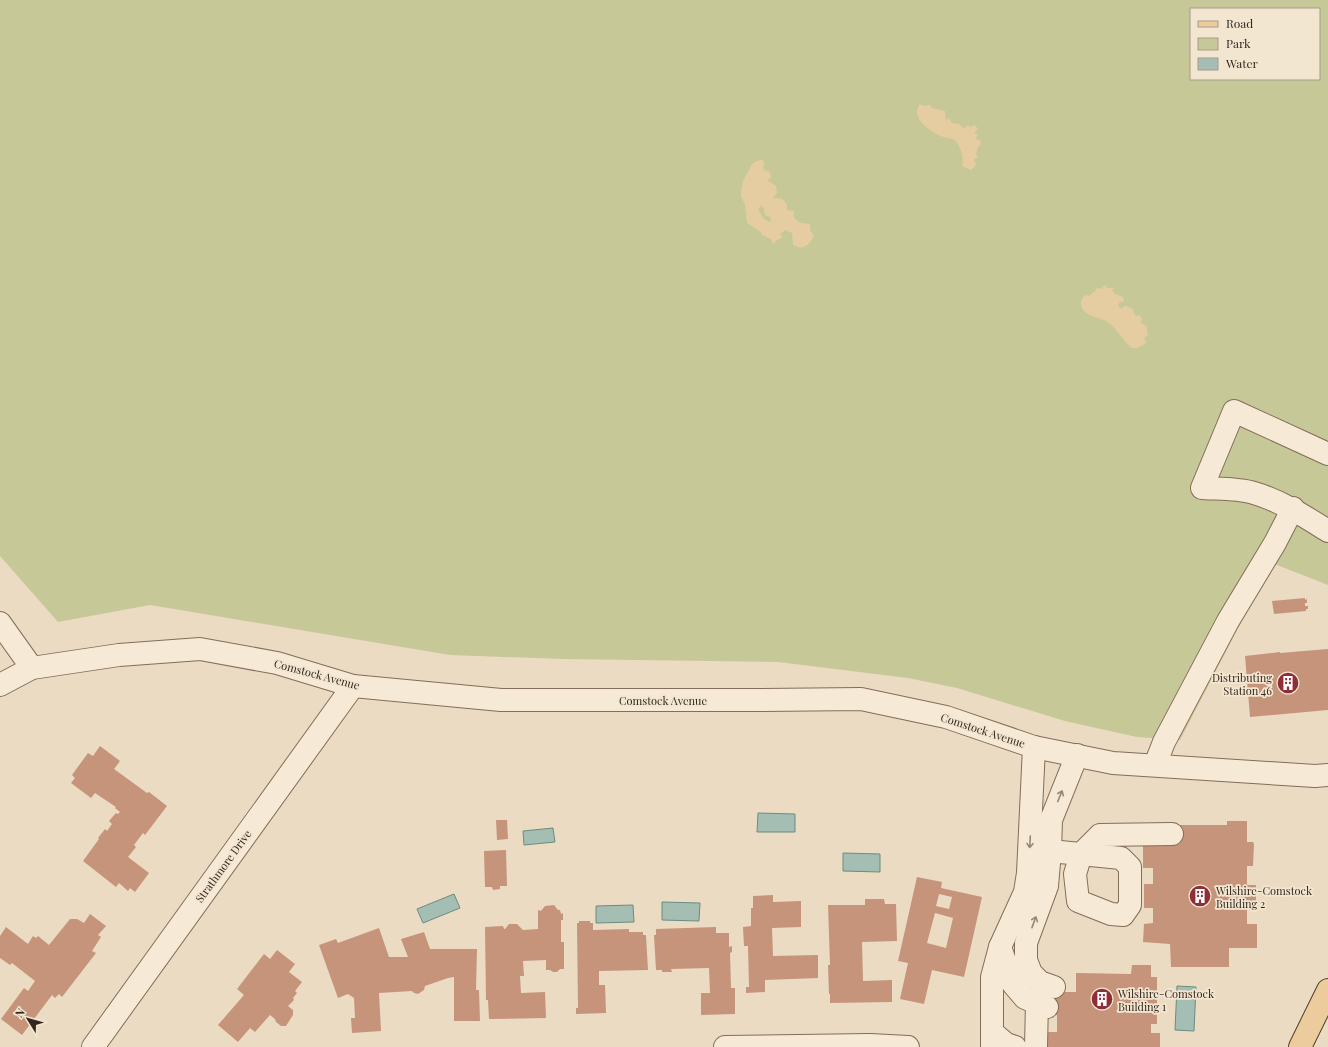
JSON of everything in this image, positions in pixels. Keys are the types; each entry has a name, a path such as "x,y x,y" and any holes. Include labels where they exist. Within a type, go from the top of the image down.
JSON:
{"main road":[{"path":"1300,1047 1328,990"}],"street":[{"path":"1328,454 1234,411 1202,488 1227,489 1253,493 1293,508 1328,531"},
{"path":"1155,765 1164,742 1228,621 1275,543 1293,508"},
{"path":"0,623 32,668"},
{"name":"Comstock Avenue","path":"0,685 32,668 119,655 200,649 277,663 353,686 501,700 861,699 946,716 1034,747 1113,763 1315,776 1328,775"},
{"name":"Strathmore Drive","path":"93,1047 353,686"},
{"path":"1015,1047 993,1040 992,977 1000,947 1025,892 1028,873 1034,747"},
{"path":"1036,1047 1046,999 1040,982 1031,973 1026,960 1026,943 1047,886 1051,820 1076,755"},
{"path":"1090,924 1078,901 1075,874 1081,854 1100,835 1172,834"},
{"path":"1028,873 1047,886 1078,901 1111,914 1123,915 1130,905 1130,867 1121,858 1050,851"},
{"path":"1000,947 1026,943"},
{"path":"1000,947 1013,984 1025,998 1046,999"},
{"path":"725,1047 870,1045 908,1047"}],"green space":[{"path":"0,0 1328,0 1328,585 1272,563 1180,740 1137,737 1065,721 957,688 908,678 778,662 562,659 450,655 150,605 58,622 0,556"}],"sand":[{"path":"920,104 923,106 930,105 932,108 945,111 945,118 947,120 949,118 952,123 959,124 964,129 968,125 970,127 975,125 978,129 974,133 978,135 975,139 980,140 981,144 978,147 976,154 978,158 974,159 976,165 971,170 962,166 962,152 955,140 935,133 922,122 917,114 917,109"},
{"path":"762,160 765,164 763,166 764,170 770,172 771,178 767,180 776,186 777,193 773,198 782,199 787,204 787,210 794,211 794,218 800,223 810,224 810,230 814,235 806,246 797,247 793,245 792,233 785,230 780,234 782,238 773,244 771,239 762,235 761,232 747,223 745,204 741,197 741,191 743,181 752,164 756,161","holes":["760,205 764,208 765,215 771,219 770,222 764,219 758,209 760,208"]},
{"path":"1105,285 1107,288 1114,288 1112,290 1115,294 1123,297 1124,301 1119,303 1118,306 1122,309 1124,306 1129,307 1134,310 1133,312 1136,316 1140,315 1142,319 1141,322 1147,327 1148,335 1144,338 1146,342 1145,344 1137,348 1132,348 1109,323 1085,312 1081,304 1083,298 1086,295 1089,296 1097,288 1101,289"}],"water":[{"path":"758,813 795,814 795,832 757,832"},
{"path":"553,828 555,842 524,845 523,831"},
{"path":"843,853 880,854 880,872 843,871"},
{"path":"454,894 460,908 423,923 417,909"},
{"path":"662,902 700,903 699,921 662,920"},
{"path":"633,905 634,922 596,923 596,906"},
{"path":"1177,986 1196,987 1194,1031 1175,1030"}],"building":[{"path":"1305,598 1305,600 1307,599 1307,603 1305,603 1305,606 1308,606 1306,611 1274,614 1272,601"},
{"name":"Distributing Station 46","path":"1328,649 1328,710 1250,717 1245,656"},
{"path":"100,746 120,761 114,769 167,806 145,835 143,833 134,845 136,847 128,857 149,873 135,892 130,888 128,891 119,883 116,887 83,861 105,829 107,831 112,824 109,821 116,813 118,814 120,812 115,808 116,807 95,793 91,798 71,783 75,778 72,775 88,753 93,756"},
{"path":"496,820 507,820 508,839 497,840"},
{"name":"Wilshire-Comstock Building 2","path":"1227,821 1247,821 1247,842 1253,842 1254,844 1253,866 1247,866 1247,885 1256,885 1256,907 1247,907 1247,924 1257,924 1257,948 1229,948 1229,967 1171,967 1170,944 1143,942 1144,924 1153,923 1153,908 1144,908 1144,884 1153,884 1153,868 1143,868 1143,844 1172,825 1227,825"},
{"path":"506,850 507,886 500,886 500,889 493,890 492,887 485,887 484,851"},
{"path":"917,877 942,882 941,888 982,897 964,977 932,970 924,1004 900,999 908,963 898,961","holes":["939,894 952,897 949,909 936,906","935,913 953,918 946,948 927,943"]},
{"path":"773,895 773,902 801,901 801,927 772,928 773,956 818,955 818,978 765,980 765,992 746,993 746,987 749,987 748,946 744,946 743,927 751,926 753,896"},
{"path":"865,899 884,899 885,904 896,904 897,941 862,942 863,981 892,980 892,1002 830,1003 828,965 830,965 828,905 865,905"},
{"path":"554,905 558,910 560,910 561,914 563,913 563,920 561,920 561,942 564,942 564,969 560,969 557,972 546,970 546,960 523,961 524,976 520,976 521,993 545,992 546,1018 489,1019 488,1000 486,1000 485,927 503,926 505,929 509,924 517,924 523,930 538,929 538,910 541,911 545,906"},
{"path":"90,914 106,926 98,935 101,937 92,951 96,953 62,997 59,994 55,998 52,995 22,1035 1,1019 24,988 28,991 35,981 12,963 10,965 0,958 0,936 6,927 28,944 33,936 36,938 38,936 49,945 70,919 77,919 84,923"},
{"path":"579,921 590,921 590,923 593,923 593,930 629,929 629,932 643,932 643,935 646,935 648,970 599,971 599,985 605,985 606,1013 576,1014 576,1008 578,1008 577,923 579,923"},
{"path":"716,927 716,933 729,933 729,947 732,946 732,952 730,953 731,988 735,988 735,1014 701,1015 701,993 710,993 709,968 671,969 672,972 662,972 662,970 656,970 654,935 656,935 656,929"},
{"path":"379,928 389,957 408,957 401,939 424,932 430,949 477,949 476,990 479,990 480,1021 454,1021 454,977 425,986 424,990 418,994 412,991 379,993 381,1031 352,1033 351,1018 355,1018 354,998 348,994 338,998 319,945 336,939 338,943"},
{"path":"277,950 295,964 289,972 302,982 295,991 297,993 293,998 294,1000 288,1006 293,1010 293,1015 286,1026 281,1026 270,1015 255,1032 250,1028 238,1042 218,1025 244,995 237,989 264,954 270,959"},
{"name":"Wilshire-Comstock Building 1","path":"1132,965 1151,965 1151,977 1157,977 1157,1024 1151,1024 1151,1033 1160,1033 1160,1047 1048,1047 1048,1032 1057,1032 1057,1015 1047,1016 1047,992 1076,992 1076,973 1131,974"}],"place":[{"name":"Distributing Station 46","path":"1288,683"},
{"name":"Wilshire-Comstock Building 2","path":"1200,896"},
{"name":"Wilshire-Comstock Building 1","path":"1102,999"}]}
